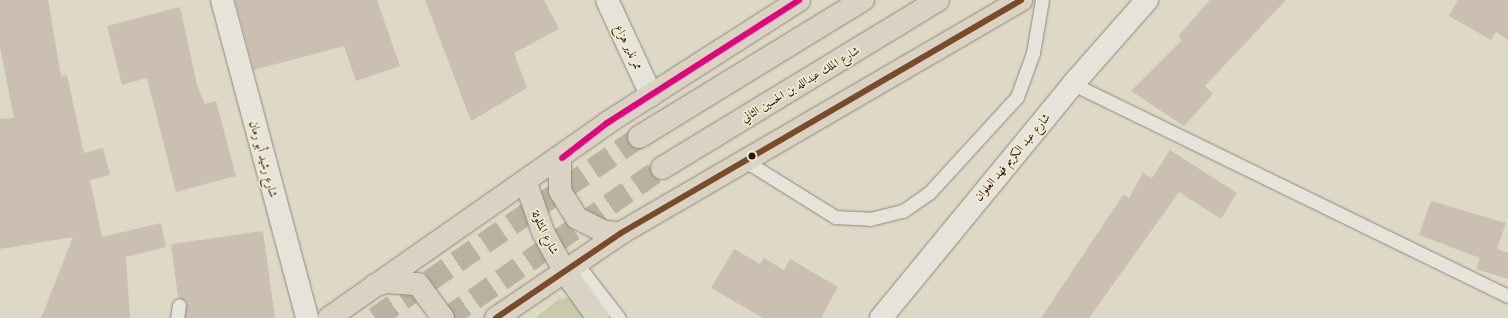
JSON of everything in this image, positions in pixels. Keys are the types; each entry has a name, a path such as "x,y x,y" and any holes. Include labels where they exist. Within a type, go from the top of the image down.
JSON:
{"main road":[{"path":"329,318 371,286 526,183 651,95 798,0"},
{"path":"639,138 863,0"},
{"name":"شارع الملك عبدالله بن الحسين الثاني","path":"662,168 938,0"},
{"path":"496,318 621,233 748,162 1021,0"},
{"path":"560,159 560,191 577,218 598,230 621,233"},
{"name":"شارع المثلوثة","path":"526,183 533,210 571,268 598,318"},
{"path":"371,286 387,282 418,284 442,318"}],"street":[{"name":"شارع رشيد أبو رمان","path":"222,0 307,318"},
{"name":"ممر نذير هزاع","path":"608,0 651,95"},
{"name":"شارع عبد الكريم فهد العلوان","path":"881,318 1073,84 1148,0"}],"lane":[{"path":"748,162 835,217 870,219 903,211 929,193 1018,97 1033,53 1042,0"},
{"path":"1073,84 1508,296"},
{"path":"571,268 620,318"}],"green space":[{"path":"594,295 611,318 535,318 559,299"}],"building":[{"path":"0,0 48,0 61,76 67,75 84,153 103,148 110,175 90,180 102,237 161,223 166,247 126,257 130,318 41,318 73,237 0,249 0,119 14,118 0,47"},
{"path":"235,0 377,0 400,66 356,81 344,46 254,70"},
{"path":"425,0 544,0 559,29 514,53 527,88 471,121"},
{"path":"1210,0 1286,0 1205,86 1213,94 1184,126 1131,91 1182,40 1178,36"},
{"path":"1458,0 1508,0 1508,40 1496,32 1491,40 1449,16"},
{"path":"180,7 197,85 205,104 216,101 236,176 176,192 147,78 122,85 107,26"},
{"path":"1170,150 1237,193 1221,219 1179,192 1089,318 1041,318 1123,195 1129,198 1143,173 1152,178"},
{"path":"1431,201 1506,223 1497,249 1508,253 1508,279 1476,269 1480,258 1419,235"},
{"path":"263,231 275,318 185,318 187,302 178,297 171,244"},
{"path":"734,249 760,264 764,258 784,270 790,259 838,287 821,318 763,318 711,288"}],"tunnel":[{"path":"375,318 639,137"},
{"path":"447,318 662,168"}],"transit line":[{"path":"562,158 607,123 799,0"},
{"path":"496,318 621,233 1021,0"}]}
